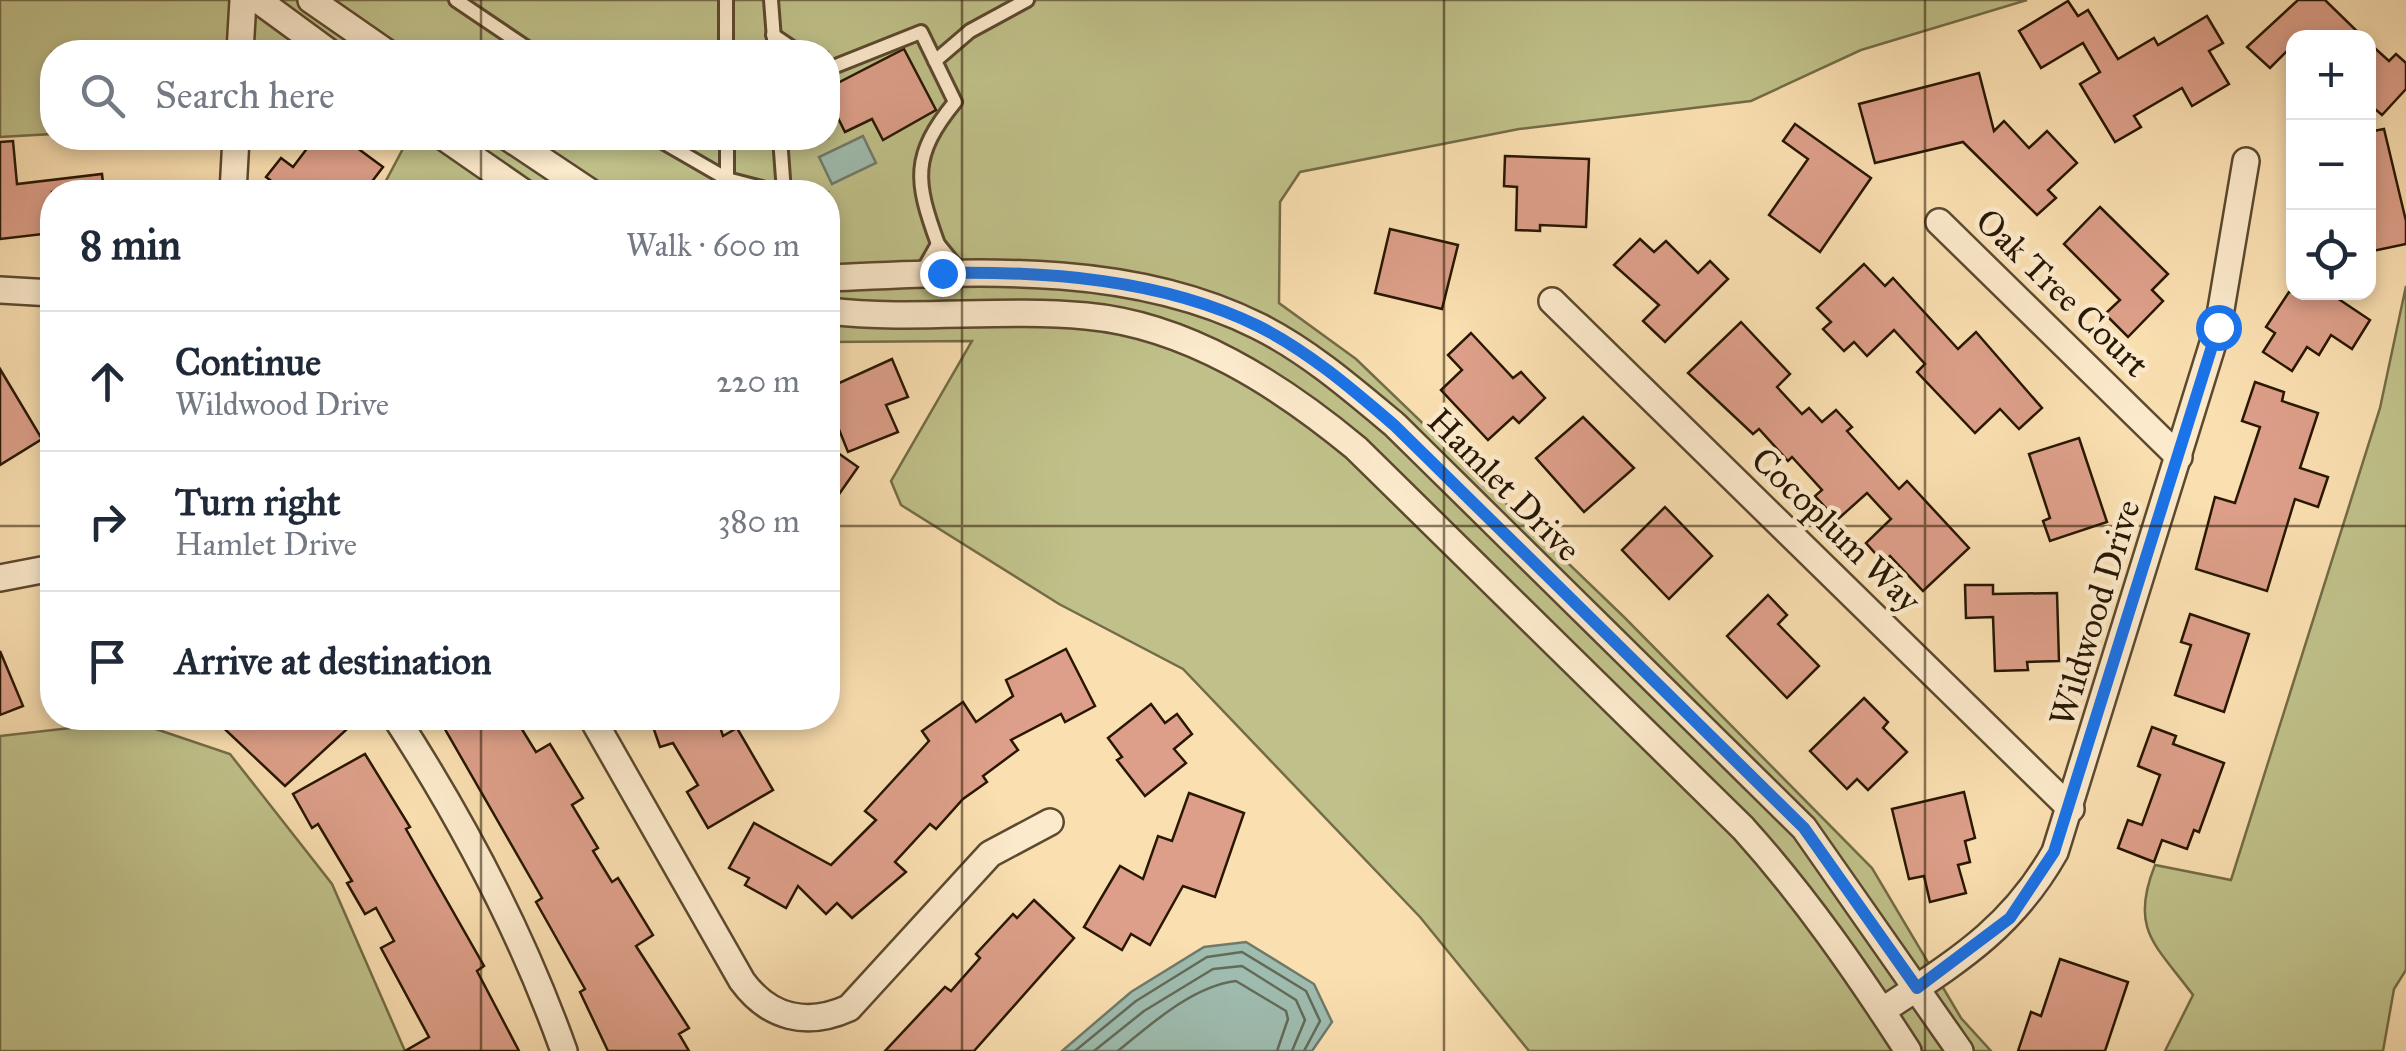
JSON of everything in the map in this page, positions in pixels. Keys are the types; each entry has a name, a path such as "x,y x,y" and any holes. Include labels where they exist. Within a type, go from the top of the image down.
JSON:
{"street":[{"path":"240,40 242,0"},
{"path":"258,0 313,40"},
{"path":"310,0 368,40"},
{"path":"234,180 235,150"},
{"path":"462,150 506,180"},
{"path":"527,150 572,180"},
{"name":"Wildwood Drive","path":"1882,1011 2010,918 2054,852 2072,809 2218,327 2246,160"},
{"name":"Oak Tree Court","path":"1939,222 2179,457"},
{"name":"Hamlet Drive","path":"840,277 962,272 1085,278 1172,296 1257,326 1331,372 1394,425 1804,828 1960,1051"},
{"path":"0,290 40,292"},
{"name":"Cocoplum Way","path":"1552,301 2072,809"},
{"path":"840,312 887,318 1016,312 1090,316 1166,334 1239,366 1304,405 1356,448 1743,828 1794,885 1908,1051"},
{"path":"0,578 40,570"},
{"path":"403,730 490,878 544,994 564,1051"},
{"path":"599,730 742,981 766,1006 798,1018 833,1015 848,1008 990,854 1050,822"}],"lane":[{"path":"456,0 514,40"},
{"path":"726,0 726,40"},
{"path":"771,0 774,40"},
{"path":"935,62 970,30 1027,0"},
{"path":"840,64 921,32 954,102 928,142 918,166 919,188 938,244 962,272"},
{"path":"774,34 782,40"},
{"path":"674,150 718,180"},
{"path":"727,150 727,180"},
{"path":"780,150 780,180"},
{"path":"922,274 938,244"}],"green space":[{"path":"0,0 2027,0 1861,50 1751,101 1519,129 1300,172 1280,202 1279,303 1356,359 1624,617 1872,868 1961,1018 1991,1051 1529,1051 1420,917 1183,669 1059,604 901,505 891,481 972,341 840,342 840,180 386,180 402,150 840,150 840,40 40,40 40,135 0,137"},
{"path":"2406,286 2406,970 2394,989 2383,1051 2165,1051 2193,995 2150,936 2145,906 2148,887 2155,865 2231,880 2380,408"},
{"path":"53,730 159,730 230,754 332,884 405,1051 0,1051 0,736"}],"water":[{"path":"863,136 876,163 840,180 830,180 819,157"},
{"path":"1246,942 1314,984 1332,1022 1312,1051 1062,1051 1131,992 1204,947"}],"building":[{"path":"2298,0 2325,0 2356,30 2286,30 2286,52 2270,68 2247,47"},
{"path":"2068,1 2078,16 2088,10 2118,59 2154,38 2158,45 2207,16 2223,43 2209,51 2229,84 2192,106 2182,88 2134,116 2141,127 2115,142 2080,84 2100,72 2083,43 2041,68 2019,31"},
{"path":"904,49 936,110 883,140 872,119 845,132 840,122 840,82"},
{"path":"2376,49 2389,61 2396,54 2406,63 2406,89 2382,115 2376,110"},
{"path":"1979,73 1994,131 2004,121 2029,148 2047,131 2077,163 2048,190 2056,198 2037,215 1963,142 1875,163 1859,104"},
{"path":"1795,124 1871,178 1820,252 1769,215 1808,159 1783,141"},
{"path":"2384,129 2406,221 2406,244 2376,250 2376,210 2376,130"},
{"path":"13,141 17,184 40,181 40,234 0,239 0,142"},
{"path":"306,150 360,150 383,167 373,180 266,177 281,158 293,167"},
{"path":"1505,156 1589,159 1586,227 1540,225 1540,231 1516,230 1517,187 1504,186"},
{"path":"102,174 103,180 51,180"},
{"path":"2100,207 2168,274 2152,290 2163,301 2128,337 2105,314 2120,300 2064,244"},
{"path":"1390,229 1458,245 1442,309 1375,293"},
{"path":"1640,239 1654,252 1666,241 1698,273 1710,261 1728,279 1665,342 1643,321 1659,305 1614,265"},
{"path":"1864,264 1885,286 1893,278 1958,349 1976,332 2042,408 2019,429 2000,409 1975,433 1917,372 1925,364 1894,330 1867,356 1854,342 1844,351 1823,329 1831,322 1817,308"},
{"path":"2286,297 2286,300 2340,300 2370,320 2352,349 2331,335 2319,355 2307,347 2292,371 2263,352 2275,333 2266,327"},
{"path":"1741,322 1790,374 1777,387 1802,414 1809,408 1822,422 1836,410 1852,427 1847,431 1899,489 1907,481 1969,548 1923,591 1890,556 1883,562 1866,543 1891,519 1867,493 1837,520 1815,496 1822,490 1792,457 1788,461 1759,429 1753,434 1688,373"},
{"path":"1471,333 1513,378 1521,372 1545,398 1519,423 1513,417 1488,440 1441,390 1462,370 1448,355"},
{"path":"892,359 908,397 886,405 898,432 848,452 840,432 840,383"},
{"path":"0,369 40,440 0,465"},
{"path":"2255,382 2284,392 2282,401 2318,413 2300,468 2328,477 2318,507 2295,499 2267,591 2196,569 2215,497 2235,503 2260,427 2242,421"},
{"path":"1583,417 1634,468 1584,512 1536,458"},
{"path":"2079,438 2107,522 2050,541 2043,521 2050,518 2029,454"},
{"path":"840,454 858,467 840,493"},
{"path":"1665,507 1712,556 1669,599 1622,550"},
{"path":"1965,585 1993,585 1993,594 2057,593 2059,661 2027,662 2028,670 1995,671 1993,617 1966,618"},
{"path":"1768,595 1787,615 1778,624 1819,666 1787,698 1727,636"},
{"path":"2190,614 2249,634 2224,712 2175,695 2191,645 2181,642"},
{"path":"1066,649 1095,706 1065,722 1061,714 1011,740 1018,750 983,776 987,782 963,799 936,829 930,824 895,862 906,872 852,918 837,903 826,914 798,886 786,908 745,885 749,878 729,868 754,823 831,865 876,820 865,811 929,741 922,731 963,702 976,722 1013,696 1006,680"},
{"path":"0,651 23,706 0,715"},
{"path":"1864,698 1888,722 1883,728 1907,752 1868,790 1857,779 1847,789 1810,751"},
{"path":"1151,704 1165,723 1177,714 1192,734 1174,749 1186,763 1145,796 1117,760 1122,757 1108,738"},
{"path":"2152,727 2176,736 2173,744 2224,763 2199,832 2194,830 2187,849 2162,840 2154,862 2118,848 2128,820 2142,825 2160,775 2138,766"},
{"path":"226,730 346,730 285,786"},
{"path":"445,730 522,730 536,752 550,744 583,798 572,805 598,848 593,851 612,882 618,878 653,935 636,946 689,1028 679,1034 689,1051 608,1051 580,992 585,989 536,902 542,898"},
{"path":"654,730 721,730 723,736 738,730 773,790 708,828 687,792 698,785 673,743 660,747"},
{"path":"365,754 410,827 406,829 484,966 477,971 519,1051 405,1051 429,1037 381,948 394,941 376,908 365,914 347,883 352,881 318,824 312,828 293,794"},
{"path":"1964,792 1975,838 1965,841 1970,862 1958,865 1966,893 1930,902 1924,876 1909,879 1892,809"},
{"path":"1189,793 1244,813 1215,897 1183,886 1150,945 1131,934 1122,950 1084,927 1120,866 1143,879 1158,836 1172,841"},
{"path":"1034,900 1074,938 974,1051 885,1051 945,987 951,991 980,958 976,954 1013,914 1017,918"},
{"path":"2060,959 2128,982 2105,1051 2018,1051 2031,1012 2041,1016"}],"route":[{"path":"942,273 1003,272 1085,278 1172,296 1257,326 1331,372 1394,425 1804,828 1917,988 1946,970 2010,918 2034,889 2054,852 2072,809 2218,327"}]}
